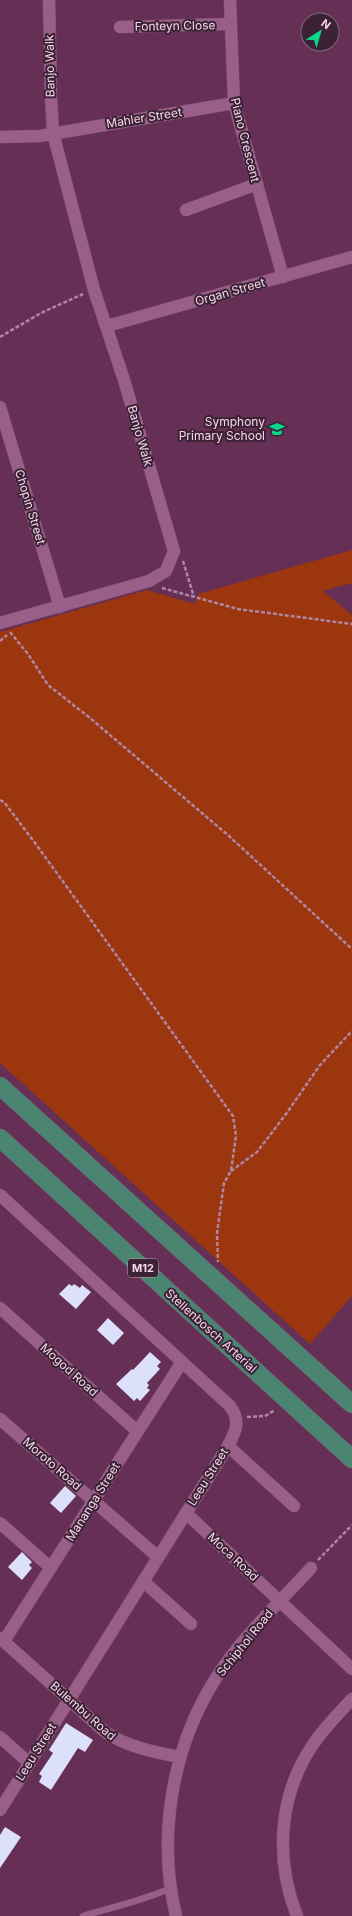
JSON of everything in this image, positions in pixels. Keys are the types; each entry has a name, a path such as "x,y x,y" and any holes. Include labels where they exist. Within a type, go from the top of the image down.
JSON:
{"main road":[{"path":"0,1086 352,1404"},
{"name":"Stellenbosch Arterial","path":"0,1138 352,1459"}],"street":[{"name":"Banjo Walk","path":"0,623 150,582 166,571 174,551 107,326 94,290 53,133 49,0"},
{"name":"Piano Crescent","path":"230,0 234,104 283,277"},
{"name":"Fonteyn Close","path":"120,27 230,24"},
{"name":"Mahler Street","path":"53,133 234,104"},
{"path":"0,137 40,136 53,133"},
{"path":"186,210 257,184"},
{"name":"Organ Street","path":"107,326 352,257"},
{"name":"Chopin Street","path":"0,406 60,607"},
{"path":"0,1195 230,1406 236,1418"},
{"name":"Mogod Road","path":"0,1308 137,1432"},
{"name":"Mananga Street","path":"2,1640 51,1568 182,1362"},
{"name":"Leeu Street","path":"0,1810 228,1446 237,1429 236,1418"},
{"name":"Moroto Road","path":"0,1419 158,1557"},
{"path":"228,1446 294,1506"},
{"name":"Moca Road","path":"186,1513 352,1669"},
{"path":"0,1523 51,1568"},
{"name":"Schiphol Road","path":"176,1916 168,1859 171,1800 180,1757 197,1713 217,1677 236,1651 311,1568"},
{"path":"143,1581 191,1624"},
{"name":"Bulembu Road","path":"2,1640 105,1732 119,1742 144,1750 180,1757"},
{"path":"297,1916 291,1898 283,1863 283,1827 290,1792 296,1776 312,1746 352,1699"},
{"path":"0,1737 29,1763"}],"lane":[{"path":"83,1916 122,1904 147,1899 171,1888"}],"path":[{"path":"0,336 41,313 76,299 86,292"},
{"path":"182,555 194,597"},
{"path":"158,587 238,609 352,624"},
{"path":"10,631 28,654 48,685 90,718 229,836 352,949"},
{"path":"0,800 4,802 78,900 233,1116 236,1136 231,1171 224,1183 217,1233 218,1261 216,1264"},
{"path":"231,1171 257,1152 286,1114 320,1064 352,1031"},
{"path":"236,1418 265,1416 275,1410"},
{"path":"311,1568 352,1525"}],"shaded area":[{"path":"352,550 352,583 323,591 352,615 352,1296 310,1344 0,1063 0,632 147,590 195,604 198,594"}],"building":[{"path":"69,1284 72,1286 74,1284 80,1288 82,1285 91,1292 76,1309 59,1294"},
{"path":"108,1318 124,1333 113,1345 97,1330"},
{"path":"150,1352 161,1362 157,1366 160,1369 147,1383 149,1385 147,1388 150,1390 140,1401 137,1398 134,1401 116,1384 132,1369 133,1370"},
{"path":"65,1486 76,1496 61,1513 50,1503"},
{"path":"22,1552 32,1562 29,1565 32,1568 22,1580 8,1567"},
{"path":"66,1723 93,1740 85,1752 78,1748 51,1790 39,1782 42,1776 39,1774 53,1753 49,1750"},
{"path":"5,1827 21,1837 0,1868 0,1835"}],"place":[{"name":"Symphony Primary School","path":"277,429"}]}
